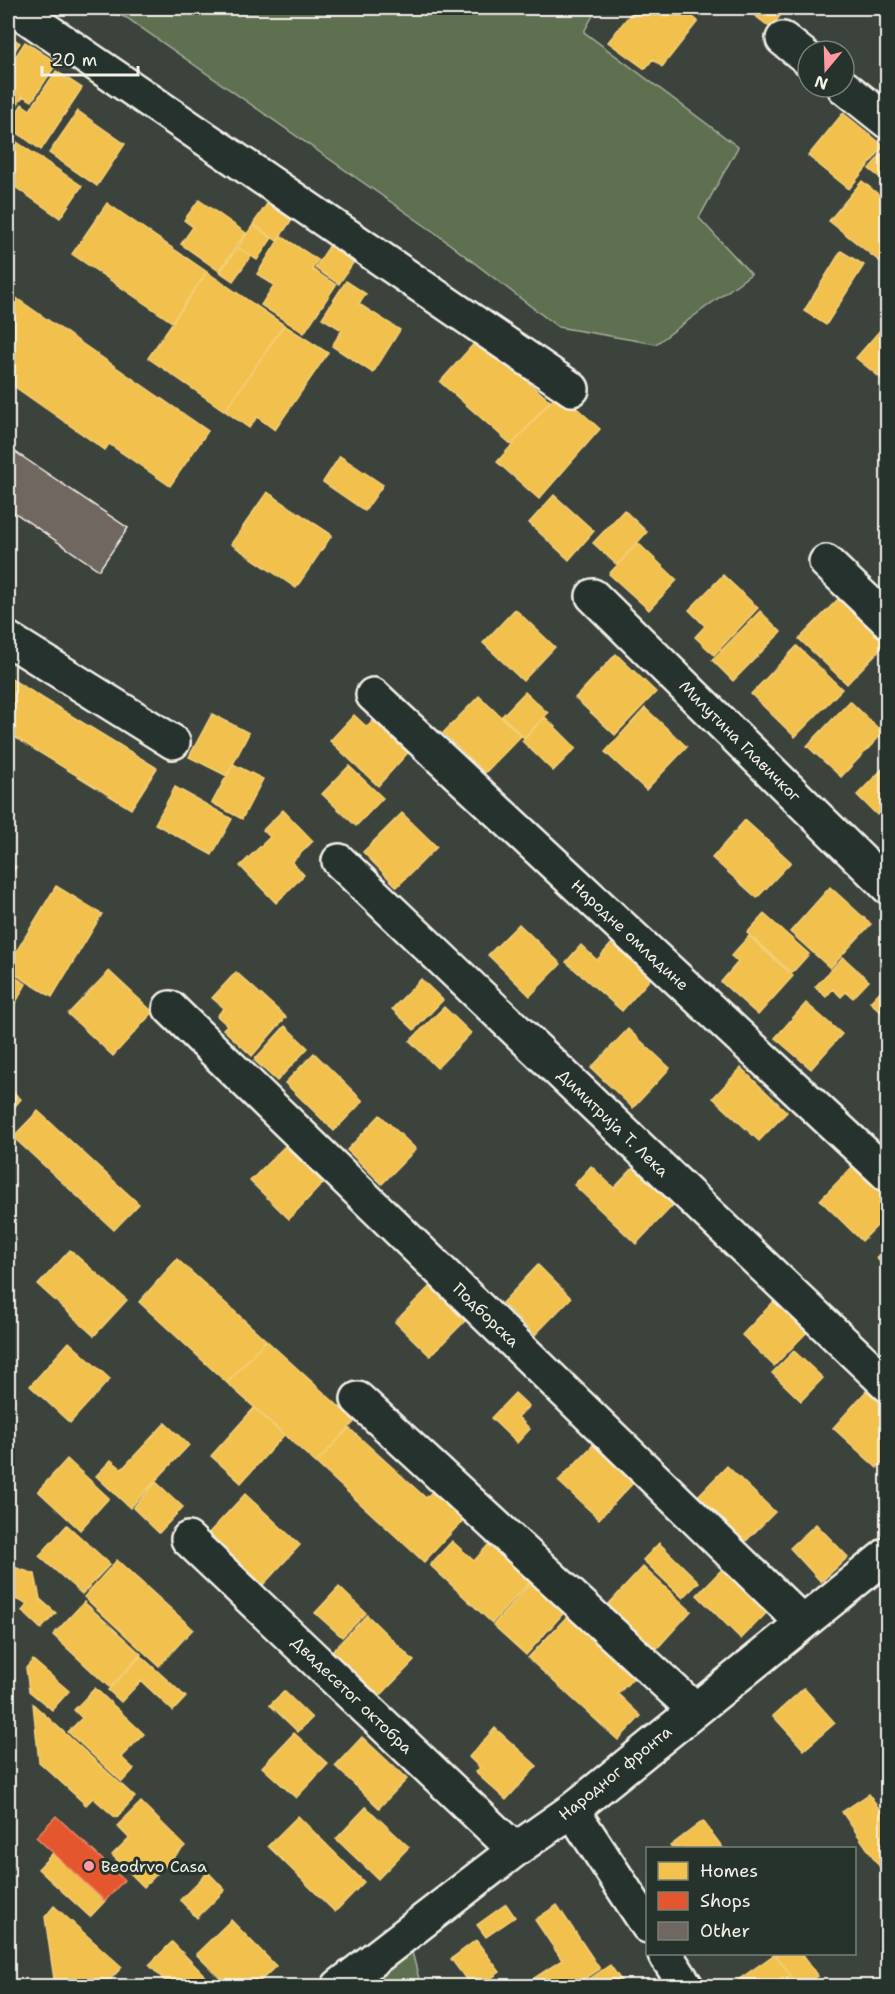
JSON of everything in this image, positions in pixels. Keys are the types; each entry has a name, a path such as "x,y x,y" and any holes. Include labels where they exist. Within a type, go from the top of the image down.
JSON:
{"street":[{"path":"14,8 572,389"},
{"path":"856,97 888,122"},
{"path":"826,562 888,621"},
{"name":"Милутина Главичког","path":"593,596 888,887"},
{"path":"8,639 173,742"},
{"name":"Народне омладине","path":"373,695 888,1175"},
{"name":"Димитрија Т. Лека","path":"339,861 888,1384"},
{"name":"Подборска","path":"170,1008 802,1622"},
{"path":"358,1399 694,1708"},
{"name":"Двадесетог октобра","path":"188,1539 515,1850"},
{"name":"Народног фронта","path":"339,1986 515,1850 572,1810 694,1708 888,1554"},
{"path":"572,1810 646,1923"},
{"path":"666,1955 686,1986"}],"green space":[{"path":"97,8 597,8 584,32 738,147 699,218 751,274 656,344 558,327 434,232 127,18"},
{"path":"407,1933 421,1986 339,1986"}],"building: Homes":[{"path":"635,8 693,8 688,13 698,21 662,67 653,59 645,69 608,42"},
{"path":"745,8 786,8 771,28"},
{"path":"8,35 20,43 8,61"},
{"path":"25,42 57,63 32,101 23,96 8,119 8,68"},
{"path":"56,71 82,88 41,150 8,126 22,104 30,110"},
{"path":"78,111 125,144 97,186 49,153"},
{"path":"843,113 884,146 849,189 808,156"},
{"path":"8,136 82,186 60,218 8,182"},
{"path":"888,146 888,184 869,169"},
{"path":"862,181 888,202 888,250 879,261 829,221"},
{"path":"199,200 246,233 219,271 181,244 193,227 184,220"},
{"path":"269,201 293,218 277,241 253,224"},
{"path":"107,203 207,272 172,322 72,254"},
{"path":"253,225 272,238 257,260 238,247"},
{"path":"281,236 318,260 312,269 336,285 304,333 261,305 274,285 257,274"},
{"path":"330,245 355,260 339,284 315,268"},
{"path":"238,247 251,256 233,281 220,272"},
{"path":"841,251 864,265 826,325 804,311"},
{"path":"207,272 284,325 225,411 148,358"},
{"path":"346,281 366,294 359,304 400,330 373,373 332,346 342,330 322,318"},
{"path":"12,295 208,431 170,486 109,444 105,450 8,382 8,302"},
{"path":"888,321 888,384 856,358"},
{"path":"284,325 328,353 275,430 257,417 249,428 225,411"},
{"path":"478,339 550,401 512,445 440,382"},
{"path":"559,392 600,429 539,499 497,462"},
{"path":"340,456 383,485 365,511 323,482"},
{"path":"267,492 332,535 296,588 231,544"},
{"path":"554,495 594,531 569,560 529,523"},
{"path":"624,510 647,532 617,565 593,543"},
{"path":"638,543 677,580 649,610 609,574"},
{"path":"723,575 758,608 714,655 695,637 705,626 689,610"},
{"path":"840,597 887,642 847,684 799,639"},
{"path":"515,609 555,647 523,681 483,643"},
{"path":"760,611 781,632 733,681 712,660"},
{"path":"797,646 842,689 795,737 751,694"},
{"path":"616,654 656,692 615,735 575,698"},
{"path":"8,677 157,768 131,809 8,733"},
{"path":"525,692 548,713 524,738 502,716"},
{"path":"479,696 521,736 485,773 443,733"},
{"path":"850,701 883,733 841,777 807,746"},
{"path":"645,708 687,747 646,790 605,752"},
{"path":"212,714 249,733 227,776 189,757"},
{"path":"354,715 367,727 379,715 413,747 378,786 330,741"},
{"path":"545,717 576,748 553,771 522,741"},
{"path":"888,763 888,804 877,815 857,795"},
{"path":"233,764 263,779 242,819 212,803"},
{"path":"349,766 383,798 356,826 322,794"},
{"path":"175,787 232,819 212,855 155,824"},
{"path":"283,810 313,841 292,862 304,875 276,903 240,866 270,837 263,830"},
{"path":"402,813 437,847 397,887 363,852"},
{"path":"888,813 888,826 881,820"},
{"path":"745,820 791,862 757,898 712,858"},
{"path":"8,861 16,867 8,882"},
{"path":"56,886 102,914 52,997 8,970 8,947 16,952"},
{"path":"830,887 871,924 830,968 790,932"},
{"path":"764,914 809,954 792,973 747,933"},
{"path":"519,924 561,964 530,996 488,955"},
{"path":"749,936 793,976 758,1015 721,982 738,962 731,956"},
{"path":"612,943 651,978 622,1011 566,962 581,945 597,960"},
{"path":"843,957 869,981 853,998 846,992 841,997 833,989 826,997 815,987"},
{"path":"109,971 153,1012 113,1056 68,1014"},
{"path":"236,972 286,1017 252,1056 223,1029 227,1025 217,1016 224,1008 212,998"},
{"path":"8,973 26,984 8,1017"},
{"path":"421,979 443,1000 414,1030 392,1009"},
{"path":"888,983 888,1018 870,1002"},
{"path":"806,1003 842,1034 811,1069 775,1038"},
{"path":"444,1007 471,1033 437,1068 410,1041"},
{"path":"285,1026 308,1048 277,1081 254,1060"},
{"path":"628,1029 670,1068 633,1108 591,1068"},
{"path":"314,1053 363,1101 334,1131 285,1083"},
{"path":"741,1068 787,1112 759,1141 713,1098"},
{"path":"8,1088 21,1099 8,1115"},
{"path":"38,1111 139,1204 114,1230 13,1137"},
{"path":"380,1115 416,1149 382,1184 347,1150"},
{"path":"888,1122 888,1137 880,1130"},
{"path":"285,1146 323,1183 289,1219 250,1181"},
{"path":"858,1161 887,1189 884,1192 888,1196 888,1215 862,1241 820,1200"},
{"path":"591,1166 614,1188 635,1166 675,1203 636,1244 574,1185"},
{"path":"888,1245 888,1269 876,1258"},
{"path":"70,1250 127,1300 94,1336 38,1285"},
{"path":"177,1259 266,1340 227,1383 139,1302"},
{"path":"538,1265 571,1298 535,1335 502,1303"},
{"path":"430,1286 465,1321 430,1356 395,1322"},
{"path":"778,1297 811,1328 774,1366 742,1335"},
{"path":"266,1340 355,1421 316,1463 227,1383"},
{"path":"69,1342 110,1379 70,1423 30,1386"},
{"path":"794,1351 823,1378 801,1401 772,1373"},
{"path":"867,1390 888,1409 888,1457 877,1468 833,1428"},
{"path":"515,1393 529,1406 518,1417 530,1429 517,1443 491,1418"},
{"path":"254,1408 284,1435 241,1483 211,1456"},
{"path":"165,1423 189,1445 130,1508 96,1476 111,1460 122,1469"},
{"path":"349,1428 426,1498 437,1486 468,1515 424,1562 316,1463"},
{"path":"597,1441 637,1479 599,1519 558,1481"},
{"path":"67,1459 109,1498 80,1530 38,1491"},
{"path":"727,1466 775,1512 743,1544 696,1498"},
{"path":"156,1482 183,1507 159,1533 133,1508"},
{"path":"245,1494 300,1545 261,1587 206,1536"},
{"path":"816,1524 848,1557 821,1582 790,1548"},
{"path":"67,1525 110,1564 82,1594 39,1556"},
{"path":"495,1537 536,1575 492,1623 430,1565 452,1541 474,1561"},
{"path":"659,1543 699,1582 683,1598 643,1560"},
{"path":"117,1560 193,1629 159,1666 84,1597"},
{"path":"728,1563 773,1606 741,1639 697,1595"},
{"path":"8,1565 35,1574 40,1599 56,1613 41,1629 22,1611 28,1604 12,1598"},
{"path":"643,1567 691,1611 653,1653 605,1608"},
{"path":"536,1577 569,1607 526,1655 493,1625"},
{"path":"339,1587 366,1613 342,1637 315,1613"},
{"path":"84,1602 141,1654 110,1688 53,1635"},
{"path":"574,1609 640,1671 618,1694 641,1716 618,1740 528,1658"},
{"path":"367,1615 414,1661 380,1696 332,1651"},
{"path":"141,1656 186,1697 173,1711 141,1681 121,1702 108,1690"},
{"path":"33,1660 69,1691 52,1710 29,1691 26,1668"},
{"path":"95,1688 144,1734 121,1757 134,1769 122,1782 68,1732 82,1718 74,1710"},
{"path":"804,1688 835,1723 804,1750 773,1716"},
{"path":"284,1691 312,1718 298,1732 270,1705"},
{"path":"33,1704 135,1797 116,1818 93,1798 86,1805 39,1762"},
{"path":"495,1728 537,1766 506,1800 475,1772 480,1768 469,1757"},
{"path":"294,1733 328,1764 296,1798 262,1767"},
{"path":"362,1737 407,1779 379,1808 335,1766"},
{"path":"869,1794 888,1822 886,1876 842,1812"},
{"path":"141,1802 185,1846 144,1887 112,1855 129,1838 117,1826"},
{"path":"366,1807 409,1847 378,1879 336,1839"},
{"path":"298,1816 364,1882 335,1912 268,1846"},
{"path":"703,1821 722,1847 671,1847"},
{"path":"53,1853 105,1901 90,1917 38,1869"},
{"path":"208,1872 225,1890 197,1918 180,1900"},
{"path":"506,1904 515,1917 486,1937 477,1925"},
{"path":"557,1905 600,1969 574,1986 522,1986 562,1960 535,1920"},
{"path":"54,1906 122,1967 104,1986 55,1986 45,1917"},
{"path":"231,1920 276,1966 255,1986 228,1986 196,1954"},
{"path":"476,1940 500,1972 480,1986 471,1986 451,1959"},
{"path":"172,1942 215,1986 170,1986 149,1965"},
{"path":"776,1955 798,1986 742,1986 738,1980"},
{"path":"776,1955 803,1955 818,1976 804,1986 798,1986"},
{"path":"610,1965 625,1986 579,1986"}],"building: Shops":[{"name":"Beodrvo Casa","path":"56,1816 124,1880 105,1901 36,1837"}],"building: Other":[{"path":"8,447 128,528 99,570 8,508"}],"place":[{"name":"Beodrvo Casa","path":"89,1866"}]}
